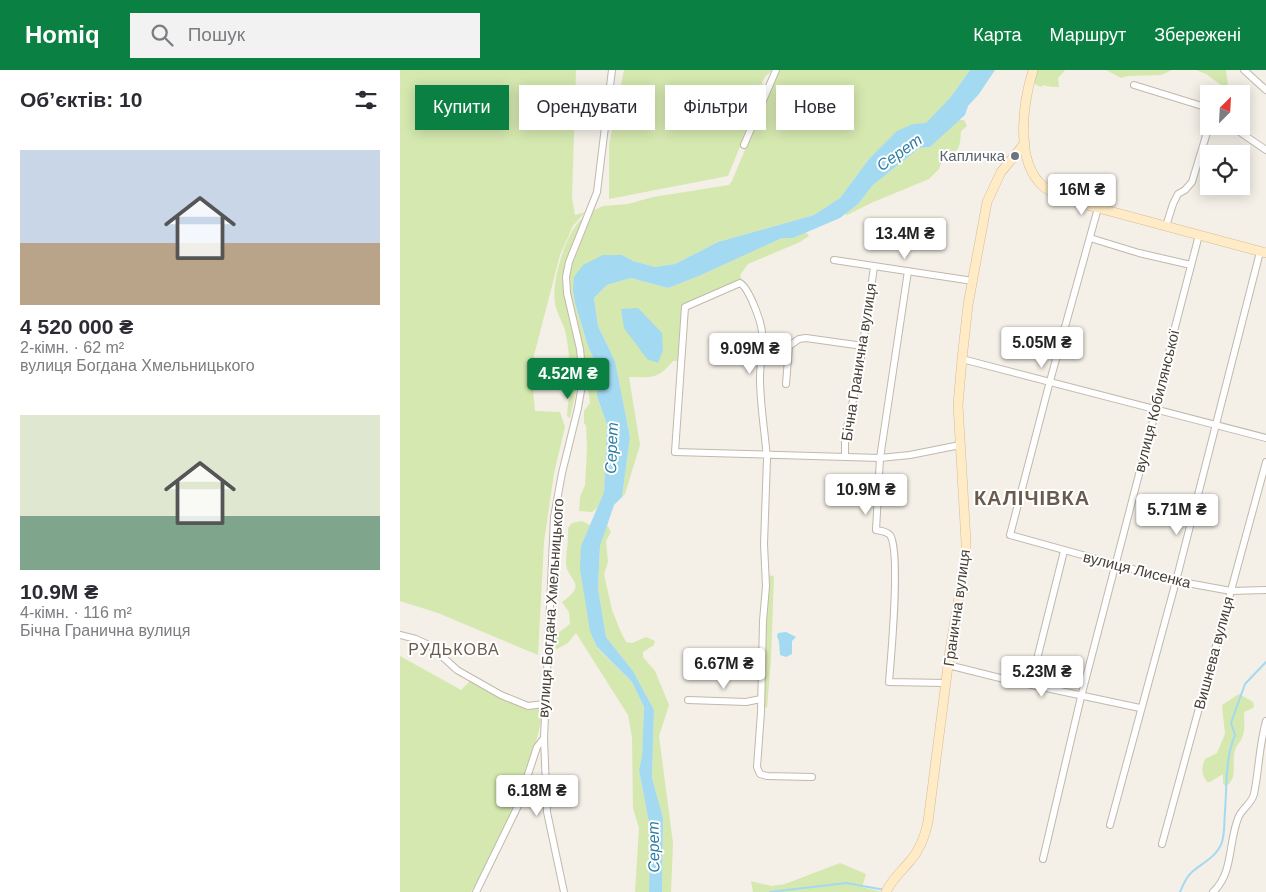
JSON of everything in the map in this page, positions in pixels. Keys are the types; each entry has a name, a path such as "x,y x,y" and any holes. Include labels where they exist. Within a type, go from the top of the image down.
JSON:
{"street":[{"name":"вулиця Богдана Хмельницького","path":"564,892 548,822 544,704 554,517 582,379 580,349 567,293 566,277 571,257 597,192 612,70"},
{"path":"744,145 776,70"},
{"path":"1033,70 1026,104 1025,144 1029,166 1036,179 1044,187 1064,198 1263,252 1217,415 1216,426 1176,581 1110,824"},
{"path":"1244,70 1266,90"},
{"path":"1134,84 1200,105"},
{"path":"1166,226 1178,194 1185,190 1192,182 1206,135"},
{"path":"1244,135 1266,150"},
{"name":"Гранична вулиця","path":"886,892 894,877 913,857 926,832 948,665 966,549 958,405 962,359 982,219 990,193 1000,172 1025,144"},
{"path":"1050,381 1098,208"},
{"name":"вулиця Кобилянської","path":"1043,859 1082,696 1199,235"},
{"path":"1090,238 1139,253 1190,265"},
{"path":"834,260 973,281"},
{"name":"Бічна Гранична вулиця","path":"845,457 845,434 863,346 874,267"},
{"path":"908,271 880,458 876,530 884,531 891,538 896,578 889,682 946,683"},
{"name":"Бічна Гранична вулиця","path":"767,455 760,383 762,329 747,289 740,283 688,305 684,309 675,452 767,455 880,458 960,446"},
{"path":"786,384 789,346 799,339 806,338 863,346"},
{"path":"962,359 1266,438"},
{"name":"вулиця Лисенка","path":"1050,381 1010,536 1176,581 1231,591 1266,590"},
{"path":"767,455 764,539 766,586 757,762 759,772 769,776 812,777"},
{"name":"Вишнева вулиця","path":"1162,844 1266,462"},
{"path":"1028,684 1038,654 1064,551"},
{"path":"400,635 416,638 431,646 457,670 501,695 528,706 544,704"},
{"path":"948,665 1140,708"},
{"path":"688,700 746,702 761,699"},
{"path":"1213,892 1219,885 1228,864 1240,816 1254,795 1266,721"},
{"path":"476,892 514,815 537,747 544,738"}],"green space":[{"path":"400,70 576,70 576,85 519,85 519,130 574,130 572,198 575,215 585,212 573,226 560,255 531,367 535,411 560,412 565,427 554,473 544,542 538,655 438,613 400,601"},
{"path":"624,70 772,70 762,82 763,85 665,85 665,130 747,130 728,176 609,199 609,145 612,130 655,130 655,85 621,85"},
{"path":"778,70 970,70 950,98 926,124 913,124 869,159 840,198 814,215 718,242 675,264 655,267 633,261 622,255 573,291 588,346 597,366 597,396 607,425 604,492 597,508 592,512 579,511 580,497 585,485 587,448 584,411 590,403 582,346 569,285 570,270 594,210 603,206 628,204 653,197 729,185 753,130 766,130 766,99"},
{"path":"1038,70 1065,70 1058,78 1059,87 1043,85 1041,87 1035,84 1034,78"},
{"path":"1106,70 1172,70 1161,75 1121,78"},
{"path":"1196,70 1226,70 1228,85 1221,85 1206,74"},
{"path":"959,120 964,120 967,126 961,131 958,149 943,158 939,169 929,179 847,215 845,214 858,204 873,185 919,148 930,147"},
{"path":"583,218 565,267 579,362 577,387 570,418 567,416 570,374 568,347 554,294 561,258 571,234"},
{"path":"806,232 809,236 800,242 748,264 740,275 742,280 682,306 679,361 673,361 663,372 654,376 629,377 640,445 625,494 622,497 630,437 615,361 598,326 594,298 607,285 631,278 668,288 782,238 793,238"},
{"path":"582,521 590,525 581,546 597,648 632,682 644,707 642,756 639,770 650,828 649,892 635,892 639,828 633,808 632,737 628,715 576,633 568,643 557,649 551,644 558,633 570,624 569,612 562,602 570,596 576,586 569,574 566,563 568,528 572,523"},
{"path":"607,525 611,532 606,541 608,562 604,574 612,610 626,642 632,643 646,637 655,641 654,645 643,652 643,657 655,671 669,705 659,736 673,843 671,892 662,892 663,818 652,778 654,710 633,671 606,637 598,588 600,546"},
{"path":"767,575 774,576 767,708 764,706"},
{"path":"400,656 461,690 472,679 500,696 538,707 542,710 541,722 519,793 497,843 471,892 400,892"},
{"path":"1239,694 1253,702 1254,706 1244,712 1244,733 1235,750 1232,780 1225,786 1223,774 1207,782 1202,771 1205,759 1217,753 1225,734 1222,705"},
{"path":"840,863 866,874 862,887 882,892 753,892 751,881 771,886 785,884"}],"water":[{"name":"Серет","path":"970,70 995,70 979,94 968,106 965,115 930,147 919,148 873,185 858,204 840,218 793,238 782,238 668,288 631,278 607,285 594,298 598,326 615,361 630,437 622,497 614,505 600,546 598,588 606,637 633,671 654,710 652,778 663,818 662,892 649,892 650,828 639,770 642,756 644,707 632,682 597,647 590,631 580,569 581,546 604,492 607,425 597,396 597,366 588,346 575,303 573,291 574,277 583,265 603,255 622,255 633,261 655,267 675,264 718,242 814,215 840,198 869,159 897,131 913,124 926,123 950,98"},
{"path":"638,308 662,333 663,350 658,363 647,359 624,328 621,309"},
{"path":"786,632 796,637 792,641 792,654 786,657 780,655 777,636 778,633"}],"waterway":[{"path":"1180,892 1190,874 1213,856 1222,842 1228,763 1235,735 1231,723 1245,684 1266,662"},
{"path":"770,892 846,883 885,890"}],"place":[{"name":"Капличка","path":"1015,156"}],"district":[{"name":"КАЛІЧІВКА","path":"1032,498"},
{"name":"РУДЬКОВА","path":"454,649"}]}
